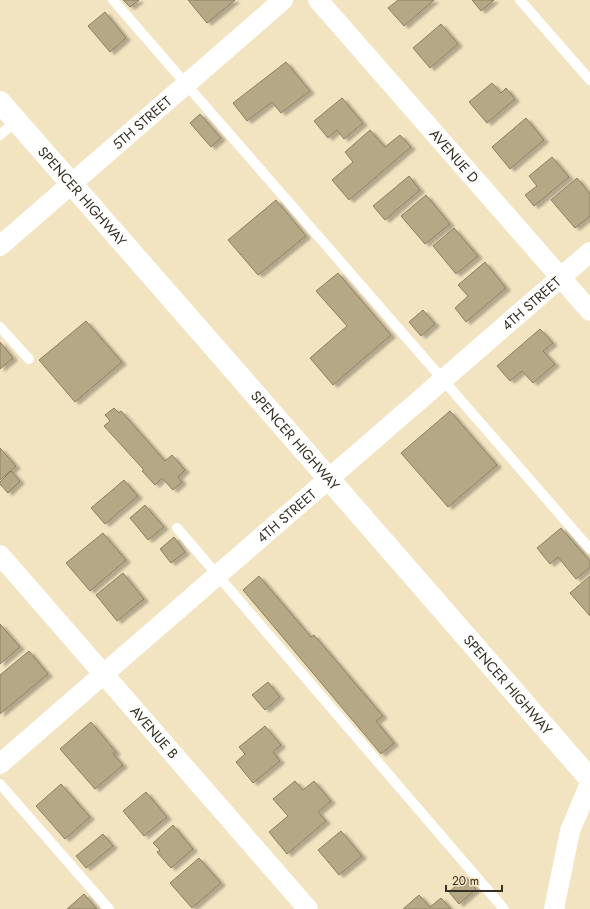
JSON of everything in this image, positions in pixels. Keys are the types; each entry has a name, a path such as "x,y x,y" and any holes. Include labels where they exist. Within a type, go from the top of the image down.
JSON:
{"main road":[{"name":"SPENCER HIGHWAY","path":"0,102 590,779"}],"street":[{"name":"5TH STREET","path":"0,246 283,0"},
{"name":"AVENUE D","path":"318,0 590,311"},
{"name":"4TH STREET","path":"0,764 590,252"},
{"name":"AVENUE B","path":"0,555 308,909"},
{"path":"554,909 570,831 590,783"}],"lane":[{"path":"112,0 590,549"},
{"path":"520,0 590,80"},
{"path":"0,135 16,121"},
{"path":"0,327 29,359"},
{"path":"177,528 504,909"},
{"path":"0,784 109,909"}],"building":[{"path":"123,0 139,0 130,7"},
{"path":"188,0 235,0 207,23"},
{"path":"398,0 434,0 404,26 388,8"},
{"path":"472,0 494,0 481,11"},
{"path":"105,12 126,38 110,52 88,26"},
{"path":"441,24 458,44 430,68 413,48"},
{"path":"286,62 310,91 281,113 272,102 247,121 233,103"},
{"path":"492,83 501,93 506,88 515,99 487,123 469,102"},
{"path":"342,98 363,123 344,139 337,130 328,138 314,121"},
{"path":"200,114 221,138 211,147 190,123"},
{"path":"526,118 544,140 510,169 492,147"},
{"path":"370,130 385,147 400,135 411,147 349,200 332,180 353,162 345,152"},
{"path":"552,157 569,177 534,206 525,195 537,186 529,176"},
{"path":"409,176 420,190 385,220 373,206"},
{"path":"577,178 590,194 590,216 575,228 551,200"},
{"path":"426,195 450,224 425,244 401,216"},
{"path":"276,200 306,236 258,275 228,240"},
{"path":"454,228 478,256 456,274 433,246"},
{"path":"485,262 506,288 466,322 455,308 468,296 458,285"},
{"path":"338,273 391,335 333,385 310,358 347,326 316,291"},
{"path":"423,310 435,324 421,336 409,322"},
{"path":"86,321 122,362 75,402 39,360"},
{"path":"540,329 553,343 543,351 555,364 533,383 522,371 510,381 497,366"},
{"path":"0,342 13,358 0,369"},
{"path":"114,408 119,413 121,411 165,461 172,455 185,470 178,477 182,482 173,490 162,478 155,485 142,471 144,470 104,426 110,421 105,415"},
{"path":"450,411 497,465 448,507 401,453"},
{"path":"0,448 16,466 0,480"},
{"path":"11,471 20,481 8,493 0,482"},
{"path":"124,480 138,496 105,524 91,508"},
{"path":"145,505 164,527 148,540 130,518"},
{"path":"561,528 590,561 590,567 576,579 558,557 550,564 537,548"},
{"path":"103,533 126,560 90,591 66,563"},
{"path":"174,537 185,552 171,563 160,549"},
{"path":"123,573 144,599 117,621 96,595"},
{"path":"259,576 311,637 314,635 383,716 376,721 394,743 381,754 243,590"},
{"path":"590,576 590,616 570,593"},
{"path":"0,624 20,647 0,664"},
{"path":"29,651 48,674 0,714 0,675"},
{"path":"268,682 280,697 265,710 252,695"},
{"path":"91,722 116,752 113,754 123,765 95,789 60,749"},
{"path":"265,726 281,745 273,752 280,761 253,783 236,762 245,754 239,747"},
{"path":"295,781 303,790 314,781 331,801 318,812 326,821 287,854 269,832 288,816 273,799"},
{"path":"61,784 90,817 65,839 36,806"},
{"path":"146,792 167,817 144,836 123,811"},
{"path":"173,825 193,849 171,868 157,852 160,850 153,843"},
{"path":"341,831 362,856 339,875 318,850"},
{"path":"103,834 113,846 86,868 76,856"},
{"path":"199,858 221,883 192,908 170,883"},
{"path":"466,877 476,889 459,904 449,892"},
{"path":"84,894 97,909 67,909"},
{"path":"419,895 430,907 441,898 451,909 403,909"}]}
